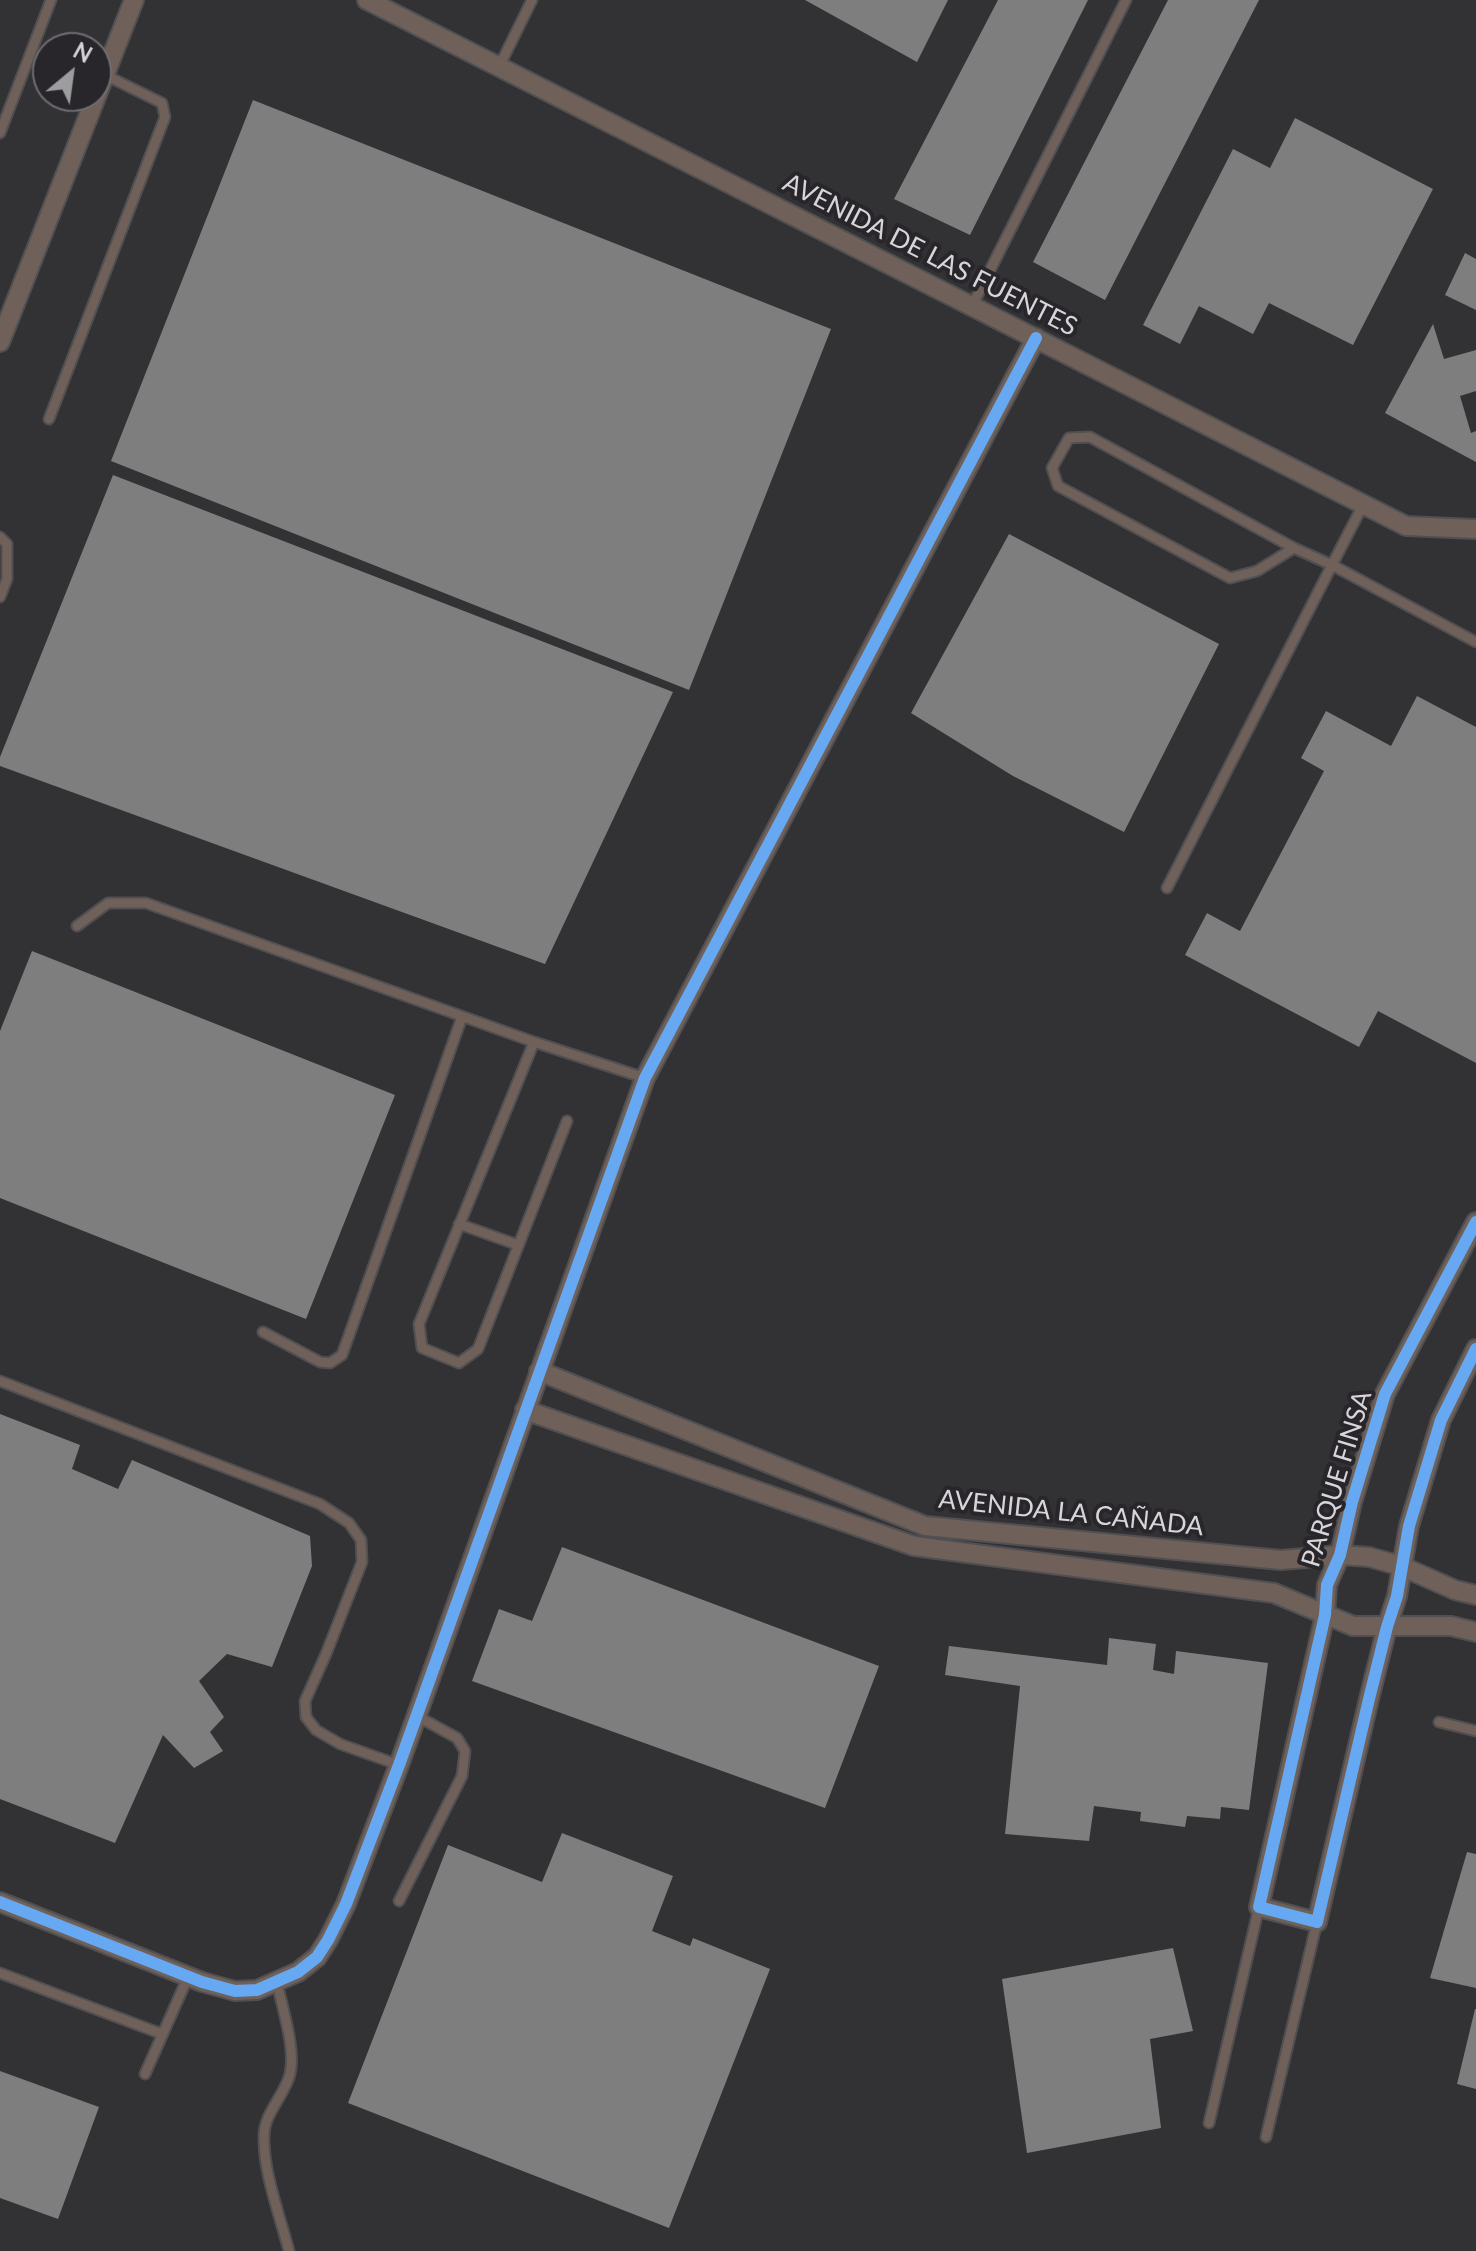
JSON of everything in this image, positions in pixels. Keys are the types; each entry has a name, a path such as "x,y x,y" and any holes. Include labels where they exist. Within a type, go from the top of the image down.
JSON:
{"street":[{"path":"112,57 134,0"},
{"name":"AVENIDA DE LAS FUENTES","path":"367,0 1406,526 1476,529"},
{"path":"0,342 90,112"},
{"path":"0,1902 188,1977 235,1991 257,1990 277,1982 298,1972 317,1957 346,1904 399,1765 645,1078 1036,338"},
{"name":"PARQUE FINSA","path":"1259,1907 1325,1615 1327,1585 1340,1555 1352,1502 1385,1394 1476,1222"},
{"path":"1259,1907 1317,1922 1397,1596 1409,1526 1441,1420 1476,1349"},
{"name":"AVENIDA LA CAÑADA","path":"539,1371 925,1526 1281,1560 1340,1555 1369,1557 1476,1595"},
{"path":"525,1410 914,1546 1274,1593 1353,1626 1451,1626 1476,1632"}],"lane":[{"path":"0,133 51,0"},
{"path":"499,67 532,0"},
{"path":"972,306 1126,0"},
{"path":"49,419 165,117 162,103 112,78"},
{"path":"1294,548 1257,571 1230,578 1058,486 1052,468 1069,438 1090,437 1476,642"},
{"path":"1167,888 1363,505"},
{"path":"0,537 7,544 7,579 0,597"},
{"path":"77,926 108,903 146,903 462,1017 645,1078"},
{"path":"263,1332 320,1362 330,1363 342,1355 462,1017"},
{"path":"534,1042 419,1324 422,1348 459,1363 478,1349 567,1121"},
{"path":"459,1224 518,1245"},
{"path":"0,1381 320,1504 349,1523 361,1540 362,1562 305,1701 306,1717 316,1730 340,1744 399,1765"},
{"path":"399,1901 462,1776 465,1751 457,1738 417,1716"},
{"path":"1439,1722 1476,1731"},
{"name":"PARQUE FINSA","path":"1209,2123 1259,1907"},
{"path":"1266,2137 1317,1922"},
{"path":"0,1973 162,2034"},
{"path":"145,2074 188,1977"},
{"path":"277,1982 291,2052 290,2075 271,2111 264,2133 266,2160 289,2251"}],"building":[{"path":"805,0 948,0 917,62"},
{"path":"998,0 1088,0 970,235 894,199"},
{"path":"1168,0 1259,0 1105,300 1033,262"},
{"path":"253,100 831,329 689,690 111,461"},
{"path":"1295,118 1433,189 1353,345 1269,303 1253,334 1199,306 1180,344 1143,325 1233,149 1270,168"},
{"path":"1465,253 1476,259 1476,310 1445,295"},
{"path":"1433,324 1444,359 1476,350 1476,391 1460,396 1471,433 1476,431 1476,462 1385,413"},
{"path":"113,475 673,692 545,964 0,766 0,757"},
{"path":"1009,534 1219,644 1124,832 1013,776 911,713"},
{"path":"1417,696 1476,727 1476,1063 1378,1011 1359,1047 1185,955 1207,913 1240,931 1324,771 1301,758 1326,711 1391,746"},
{"path":"32,951 395,1095 306,1319 0,1198 0,1031"},
{"path":"0,1414 80,1445 72,1469 118,1489 132,1460 310,1536 312,1566 272,1667 227,1654 199,1681 224,1717 210,1732 223,1751 194,1768 163,1735 115,1843 0,1799"},
{"path":"562,1547 879,1666 825,1808 472,1681 499,1609 532,1621"},
{"path":"1109,1638 1156,1644 1153,1670 1174,1674 1176,1651 1268,1663 1249,1810 1221,1807 1220,1819 1187,1816 1185,1827 1140,1821 1141,1812 1094,1806 1089,1841 1005,1834 1020,1686 945,1675 949,1646 1107,1665"},
{"path":"562,1833 673,1876 652,1931 690,1946 693,1938 770,1969 669,2228 348,2103 448,1845 542,1882"},
{"path":"1467,1852 1476,1854 1476,1988 1430,1978"},
{"path":"1173,1948 1193,2031 1150,2039 1161,2128 1027,2153 1002,1979"},
{"path":"1476,2009 1476,2089 1457,2084"},
{"path":"0,2071 99,2107 58,2219 0,2198"}],"cycle path":[{"path":"0,1902 202,1982 235,1991 257,1990 298,1972 317,1957 346,1904 399,1765 645,1078 1036,338"},
{"path":"1476,1222 1385,1394 1352,1502 1340,1555 1327,1585 1325,1615 1259,1907 1317,1922 1369,1699 1397,1596 1409,1526 1441,1420 1476,1349"}]}
